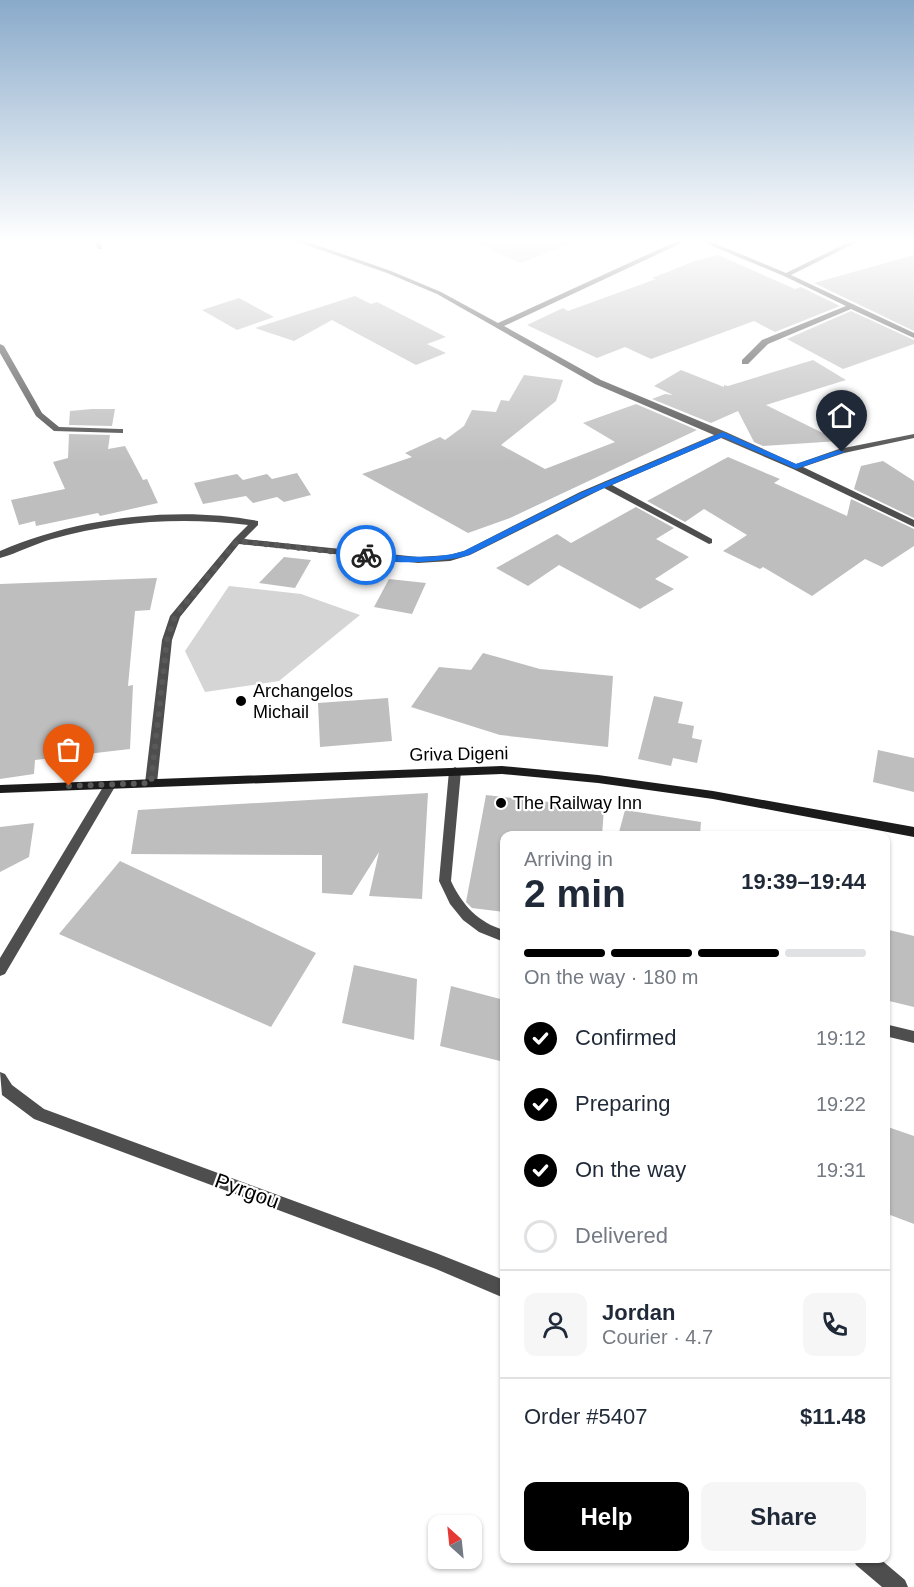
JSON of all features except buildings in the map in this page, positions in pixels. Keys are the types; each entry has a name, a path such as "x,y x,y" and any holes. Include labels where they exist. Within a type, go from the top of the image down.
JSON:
{"main road":[{"name":"Griva Digeni","path":"0,789 502,770 598,779 713,795 914,832"}],"street":[{"path":"477,315 598,382 723,434 914,524"},
{"path":"498,326 522,315"},
{"path":"746,362 765,342 830,315"},
{"path":"871,315 914,336"},
{"path":"0,346 39,414 57,429 120,431"},
{"path":"237,541 417,560 450,558 467,553 605,485 723,434"},
{"path":"796,467 833,454 914,436"},
{"path":"605,485 709,541"},
{"path":"0,555 16,546 65,532 139,521 214,518 255,523 237,541 175,616 169,627 158,702 151,783"},
{"path":"456,771 445,881 451,898 465,915 489,933 500,935"},
{"path":"0,970 110,785"},
{"path":"890,1031 914,1037"},
{"name":"Pyrgou","path":"0,1079 7,1089 39,1114 436,1261 500,1287"},
{"path":"869,1563 898,1587"}],"shaded area":[{"path":"229,586 301,594 360,615 279,681 205,692 185,651"}],"way so far":[{"path":"69,786 151,783 158,702 169,627 175,616 237,541 366,555"}],"place":[{"name":"Archangelos Michail","path":"241,701"},
{"name":"The Railway Inn","path":"501,803"}],"route":[{"path":"366,555 434,560 467,553 583,494 723,434 796,467 842,452"}]}
